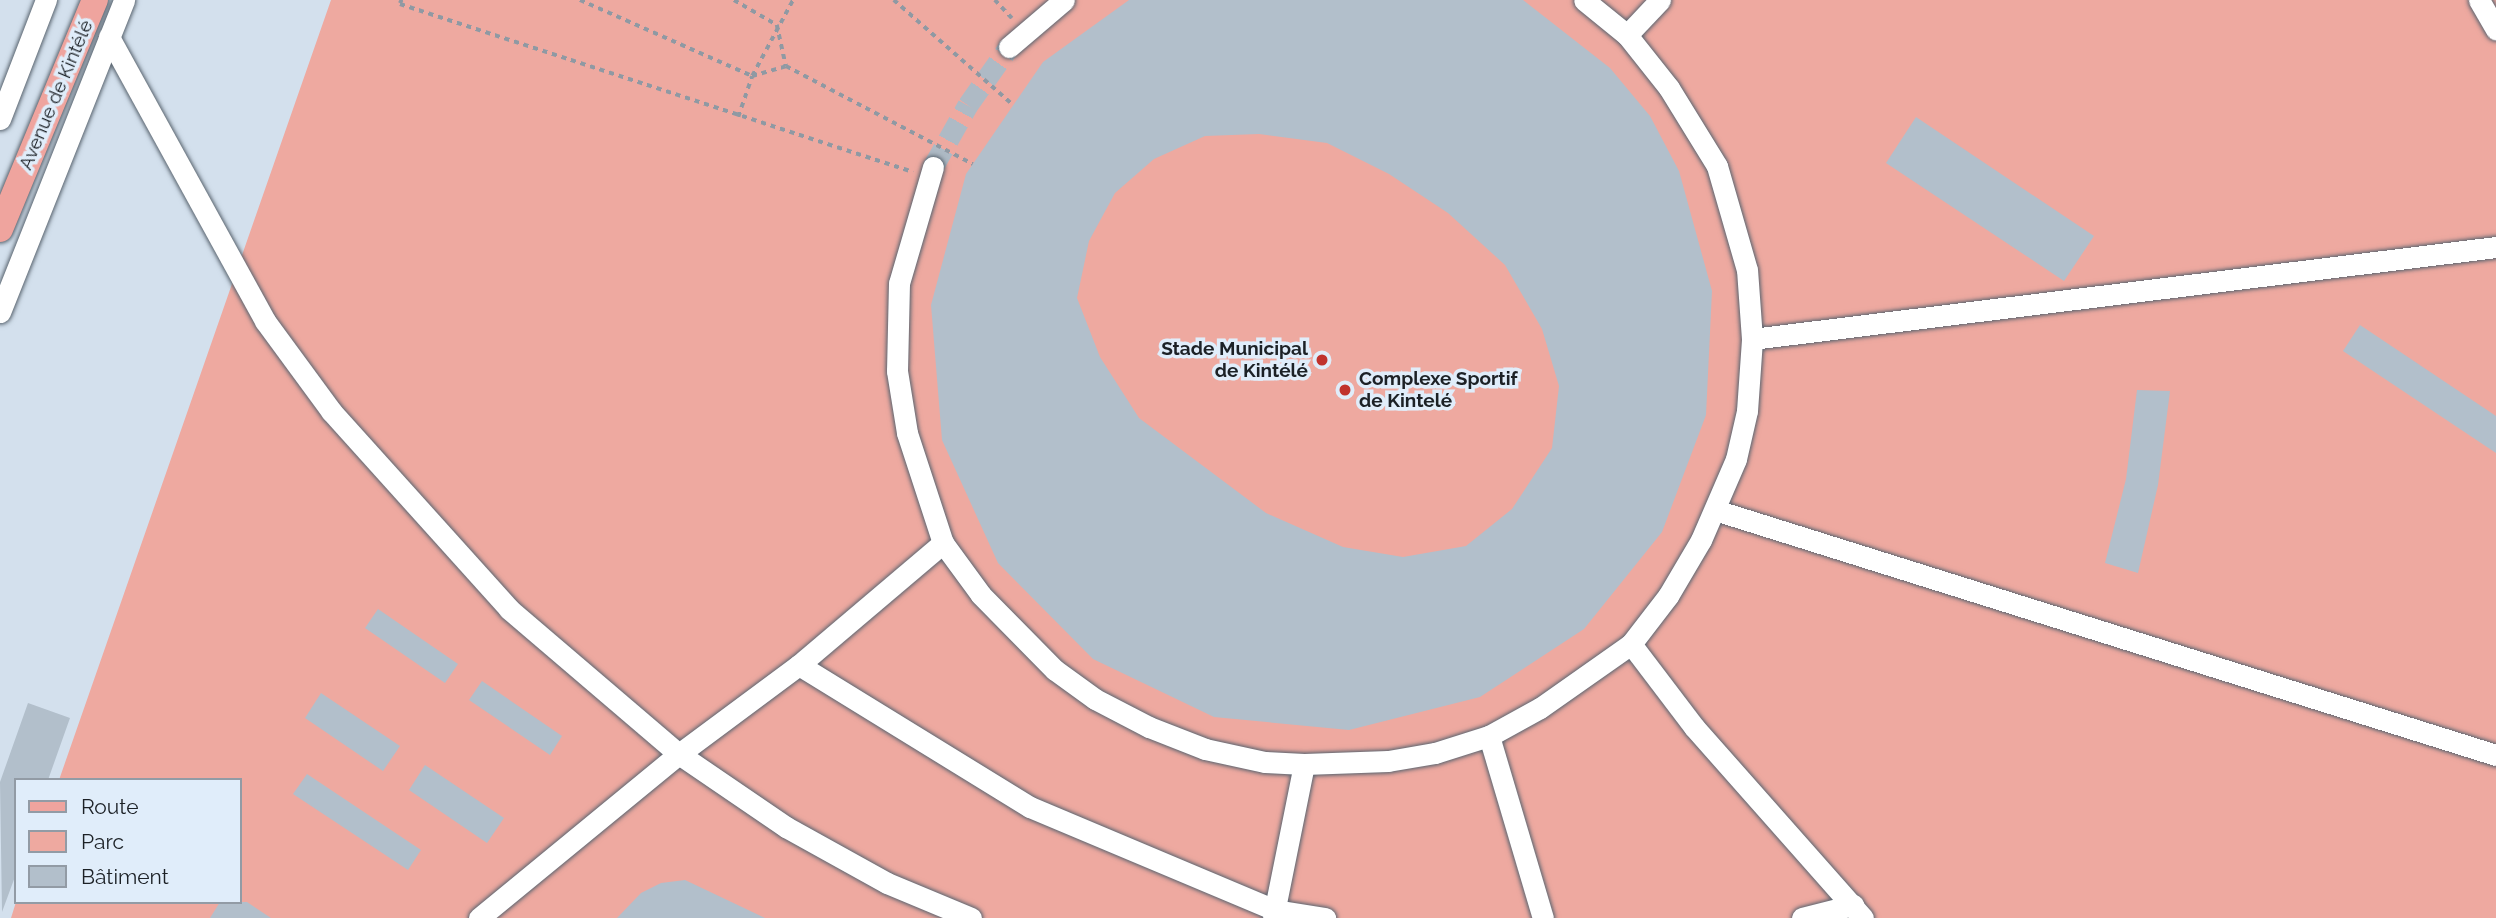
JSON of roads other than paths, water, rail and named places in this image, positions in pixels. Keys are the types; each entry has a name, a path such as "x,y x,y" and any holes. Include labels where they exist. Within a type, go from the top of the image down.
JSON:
{"main road":[{"name":"Avenue de Kintélé","path":"0,229 95,0"}],"street":[{"path":"0,119 46,0"},
{"path":"0,312 124,0"},
{"path":"1009,47 1064,0"},
{"path":"931,172 899,283 897,371 907,433 943,543 981,596 1020,638 1096,699 1150,727 1205,749 1265,762 1304,764 1388,761 1435,753 1489,736 1584,681 1630,644 1687,567 1736,459 1747,411 1752,339 1747,271 1717,166 1670,88 1627,35 1584,0"},
{"path":"1627,35 1660,0"},
{"path":"2479,0 2496,29"},
{"path":"109,37 265,321 331,411 509,609 679,754 797,833 887,883 971,918"},
{"path":"1752,339 2496,247"},
{"path":"1714,510 2496,755"},
{"path":"479,918 679,754 799,665 943,543"},
{"path":"1630,644 1694,727 1858,911"},
{"path":"799,665 1030,807 1274,914 1325,918"},
{"path":"1489,736 1543,918"},
{"path":"1274,914 1304,764"},
{"path":"1802,918 1858,911"}],"tunnel":[{"path":"933,167 968,105 1009,47"}],"place":[{"name":"Stade Municipal de Kintélé","path":"1322,360"},
{"name":"Complexe Sportif de Kintelé","path":"1345,390"}]}
